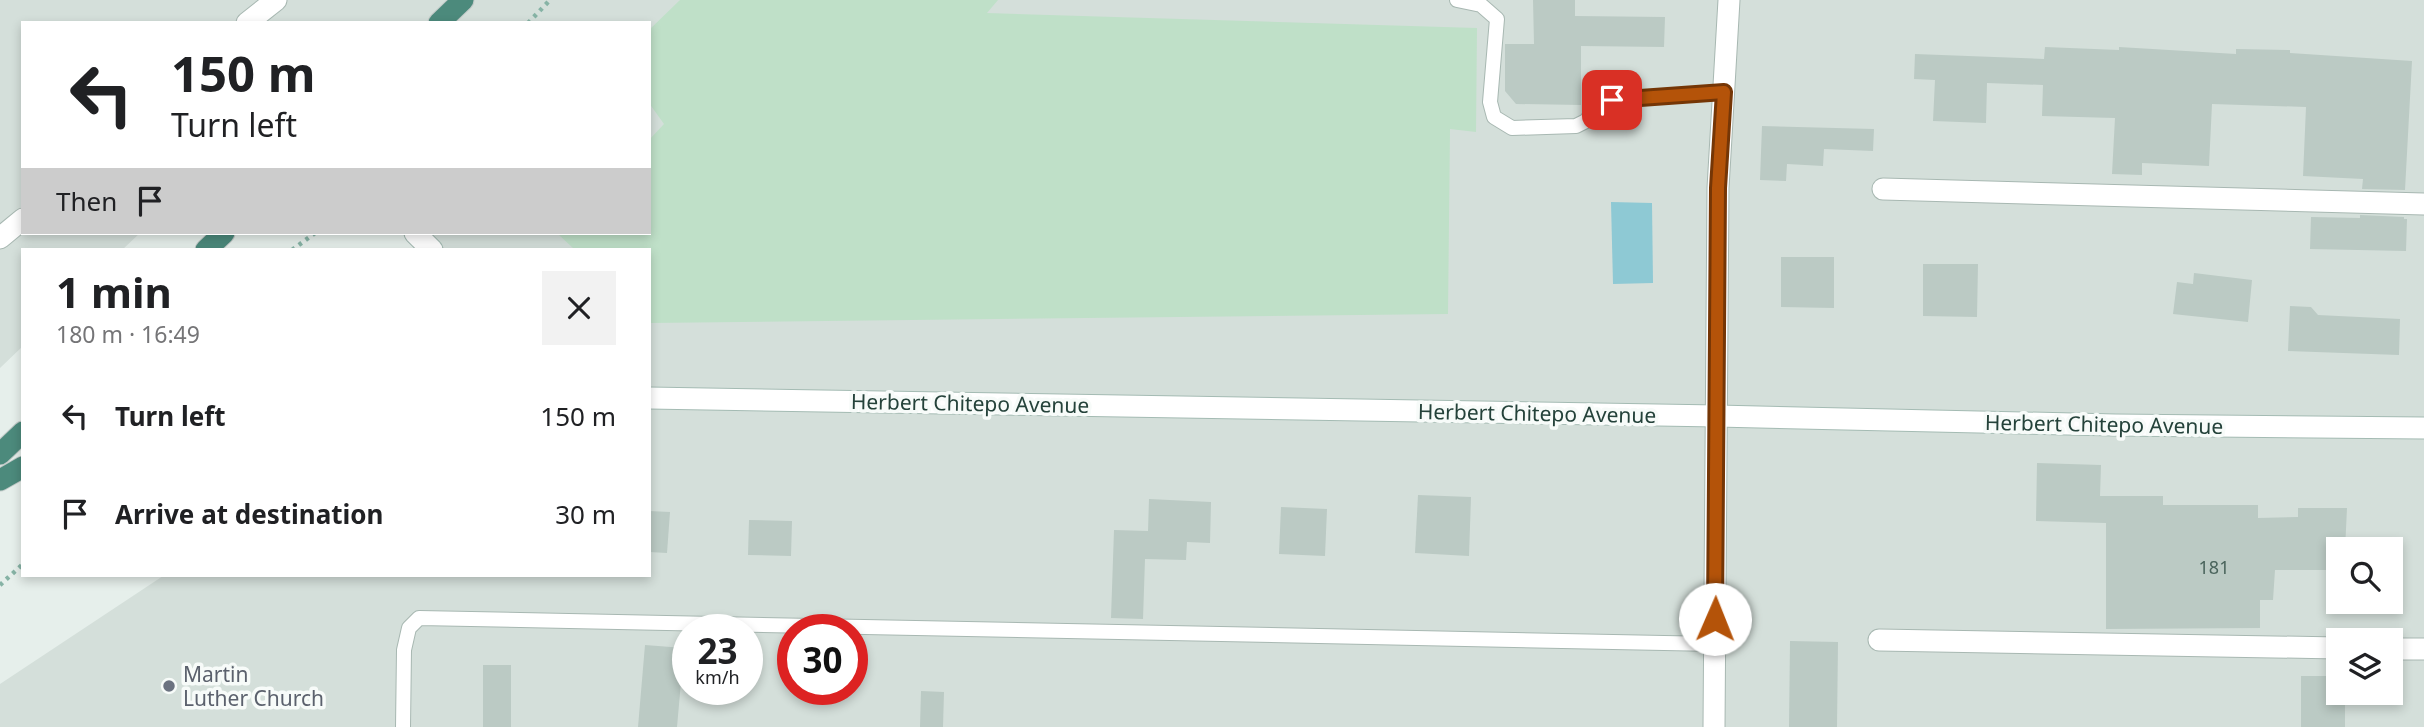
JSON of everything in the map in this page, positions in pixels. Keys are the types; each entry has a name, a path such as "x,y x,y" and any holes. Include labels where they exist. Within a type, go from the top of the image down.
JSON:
{"highway":[{"path":"441,21 463,0"},
{"path":"208,248 222,235"},
{"path":"0,454 21,434"},
{"path":"0,480 21,468"}],"street":[{"path":"250,21 276,0"},
{"path":"1714,727 1718,188 1729,0"},
{"path":"1883,189 2424,204"},
{"path":"0,238 21,221"},
{"path":"417,235 430,248"},
{"name":"Herbert Chitepo Avenue","path":"651,398 2101,425 2424,428"},
{"path":"1879,640 2326,648"},
{"path":"2403,649 2424,649"}],"lane":[{"path":"1457,0 1482,5 1497,19 1490,102 1494,117 1512,128 1576,126 1586,121 1597,106 1612,100 1724,92"},
{"path":"403,727 404,650 409,628 419,618 1714,645"}],"path":[{"path":"530,21 550,0"},
{"path":"295,248 312,235"},
{"path":"0,585 21,566"}],"shaded area":[{"path":"0,0 2424,0 2424,727 0,727 0,684 161,577 651,577 651,248 417,248 407,235 651,235 651,21 21,21 21,235 138,235 124,248 21,248 21,348 0,368"}],"green space":[{"path":"680,0 998,0 987,13 1477,28 1476,132 1450,129 1448,314 651,323 651,248 573,248 559,235 651,235 651,138 664,124 651,106 651,28"}],"water":[{"path":"1611,202 1652,203 1653,283 1613,284"}],"building":[{"path":"1533,0 1575,0 1575,16 1665,17 1664,47 1581,46 1581,105 1516,104 1505,91 1505,44 1534,44"},
{"path":"2045,47 2119,50 2119,47 2236,54 2236,49 2290,50 2290,53 2412,61 2405,190 2362,189 2363,179 2303,176 2306,107 2212,104 2209,166 2142,163 2142,175 2112,174 2115,118 2042,116 2043,85 1987,83 1986,123 1933,121 1935,80 1914,79 1915,54 2044,59"},
{"path":"1762,126 1874,129 1873,151 1824,149 1823,166 1787,164 1786,181 1760,180"},
{"path":"2360,215 2407,219 2406,251 2310,249 2311,217 2360,218"},
{"path":"1781,257 1834,257 1834,308 1781,307"},
{"path":"1923,264 1978,264 1977,317 1923,316"},
{"path":"2194,273 2252,280 2248,322 2173,314 2177,282 2193,284"},
{"path":"2290,306 2311,307 2318,315 2400,319 2399,355 2288,351"},
{"path":"2037,463 2101,465 2100,496 2163,496 2163,505 2258,505 2258,518 2298,517 2298,508 2347,508 2346,537 2326,537 2326,570 2275,570 2273,600 2260,600 2260,628 2106,629 2106,523 2036,521"},
{"path":"1418,495 1471,497 1469,556 1415,553"},
{"path":"1149,499 1211,502 1210,543 1187,542 1186,560 1145,559 1143,619 1111,618 1114,530 1148,531"},
{"path":"1281,507 1327,509 1325,556 1279,554"},
{"path":"651,511 670,512 667,553 651,552"},
{"path":"749,520 792,521 791,556 748,555"},
{"path":"1790,641 1838,642 1837,727 1789,727"},
{"path":"645,645 672,647 672,705 679,705 677,727 638,727"},
{"path":"483,665 511,665 511,727 483,727"},
{"path":"2301,676 2326,676 2326,705 2345,705 2345,727 2301,727"},
{"path":"921,691 944,692 943,727 920,727"}],"place":[{"name":"Martin Luther Church","path":"169,686"}],"route":[{"path":"1612,100 1724,92 1718,188 1715,619"}]}
